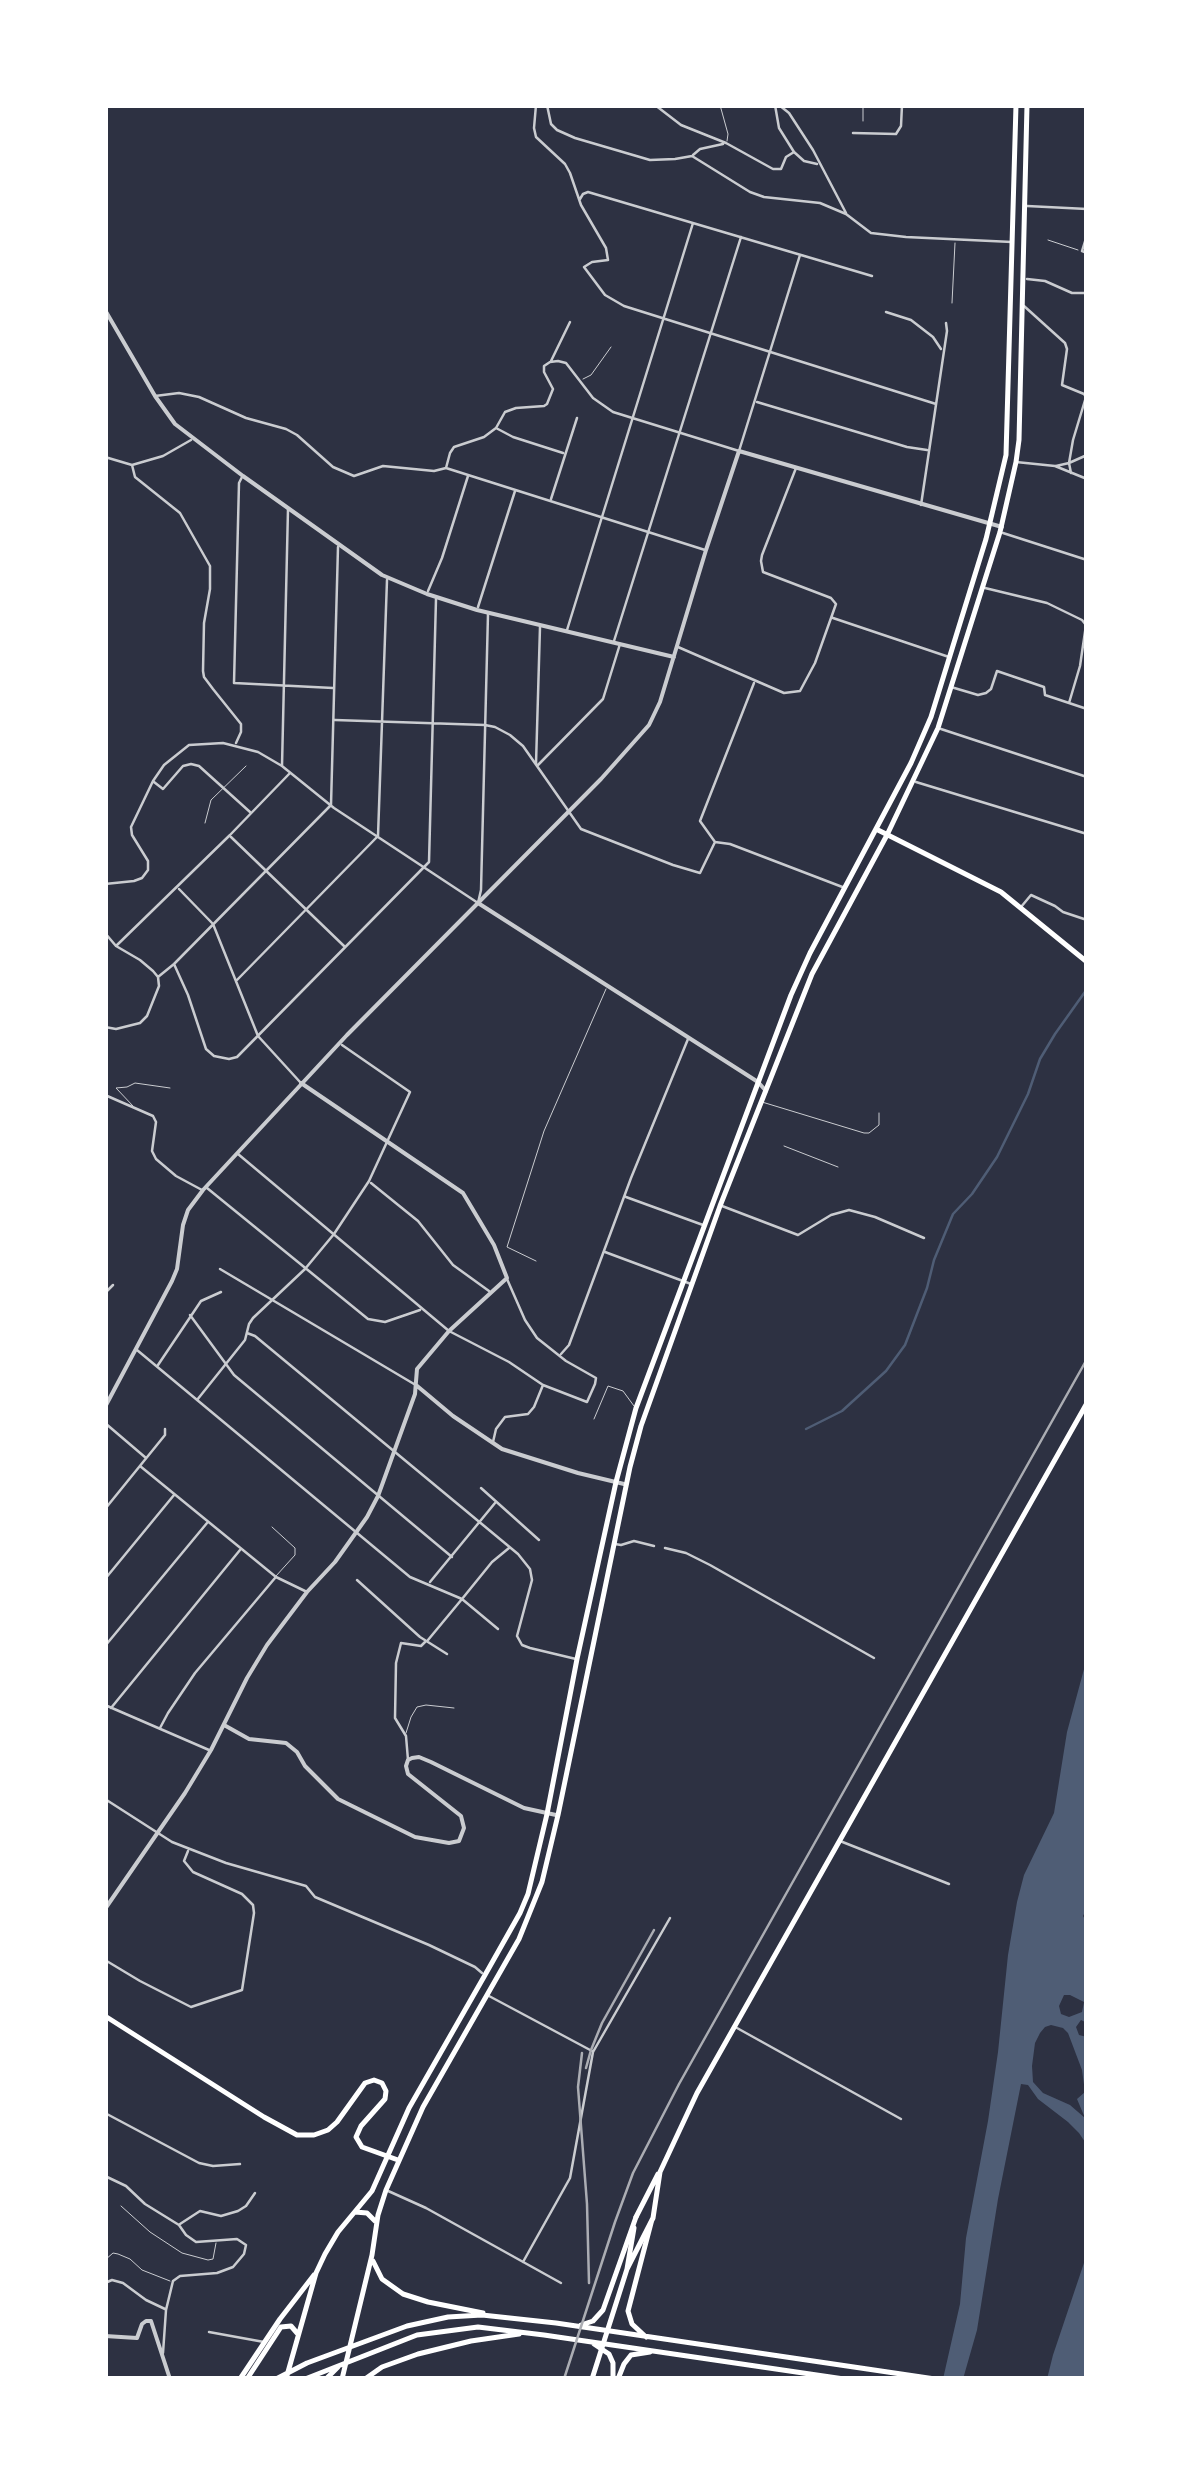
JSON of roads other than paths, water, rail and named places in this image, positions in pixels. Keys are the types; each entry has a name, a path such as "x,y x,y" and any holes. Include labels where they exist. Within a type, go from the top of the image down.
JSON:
{"main road":[{"path":"244,2379 265,2342 316,2273 338,2232 372,2191 414,2100 528,1894 616,1482 636,1408 798,978 931,717 990,523 1007,443 1016,105"},
{"path":"342,2379 386,2190 423,2107 514,1948 532,1910 547,1863 640,1426 720,1206 814,968 887,835 938,728 1001,530 1016,462 1026,105"},
{"path":"1013,242 1025,242"},
{"path":"931,717 938,728"},
{"path":"926,731 938,728"},
{"path":"876,829 1001,892 1087,962"},
{"path":"573,2326 593,2322 602,2310 641,2205 697,2093 1087,1403"},
{"path":"105,2016 264,2117 298,2134 328,2130 365,2083 382,2082 385,2099 356,2137 362,2148 398,2160"},
{"path":"649,2338 637,2331 628,2312 660,2172"},
{"path":"641,2205 654,2208"},
{"path":"355,2212 368,2213 376,2224"},
{"path":"591,2377 627,2269 636,2217"},
{"path":"627,2269 651,2223"},
{"path":"372,2255 374,2268 382,2279 403,2294 428,2302 934,2379"},
{"path":"286,2379 316,2273"},
{"path":"276,2379 307,2363 407,2326 448,2317 496,2315"},
{"path":"244,2379 281,2328 293,2327 297,2339"},
{"path":"305,2379 430,2332 478,2327 844,2379"},
{"path":"365,2379 382,2367 418,2354 527,2333"},
{"path":"592,2342 608,2354 615,2379"},
{"path":"615,2379 631,2356 656,2351"},
{"path":"326,2379 342,2364"}],"street":[{"path":"536,105 536,136 565,164 609,257 584,268 605,294 624,306 936,404"},
{"path":"547,105 551,124 557,130 650,160 692,156 726,143"},
{"path":"654,105 681,124 778,170 794,152"},
{"path":"777,105 789,112 846,214"},
{"path":"777,105 779,128 794,152 804,161 820,164"},
{"path":"853,134 896,134 901,126 902,105"},
{"path":"692,156 750,192 820,203 880,235 1013,242"},
{"path":"580,201 588,192 872,276"},
{"path":"1026,206 1087,209"},
{"path":"566,631 693,223"},
{"path":"1085,252 1087,234"},
{"path":"536,766 603,699 649,532 741,238"},
{"path":"105,1407 176,1274 183,1225 188,1210 204,1189 340,1043 648,728 660,702 800,255"},
{"path":"1024,278 1045,280 1072,293 1087,293"},
{"path":"1023,305 1065,343 1062,385 1086,397 1073,440 1071,473"},
{"path":"105,310 169,418 242,476 387,578 478,610 674,656"},
{"path":"886,312 912,320 933,336 943,352"},
{"path":"446,468 454,447 478,441 496,428 505,412 547,404 552,389 544,369 570,322"},
{"path":"920,505 946,324"},
{"path":"550,362 566,363 593,398 613,412 990,523 1087,560"},
{"path":"155,396 179,393 199,398 246,418 286,429 339,471 354,476 384,466 434,471 446,468 706,550"},
{"path":"754,401 906,447 928,450"},
{"path":"550,501 576,418"},
{"path":"496,428 565,454"},
{"path":"105,457 132,465 163,456 192,438"},
{"path":"1055,466 1087,455"},
{"path":"1016,462 1055,466 1087,480"},
{"path":"132,465 135,477 180,513 210,566 203,670 241,724 235,745"},
{"path":"677,646 784,693 800,691 815,663 836,604 831,598 764,572 762,555 796,468"},
{"path":"426,594 442,558 468,475"},
{"path":"242,476 238,483 234,684 334,688"},
{"path":"478,610 515,490"},
{"path":"282,766 288,508"},
{"path":"105,1028 132,1026 146,1016 157,995 158,977 331,805 338,545"},
{"path":"236,980 378,836 387,578"},
{"path":"982,587 1047,603 1082,620 1086,626 1080,666 1069,703"},
{"path":"174,964 206,1049 214,1056 237,1057 429,862 436,597"},
{"path":"478,903 488,612"},
{"path":"832,617 950,658"},
{"path":"536,766 540,625"},
{"path":"951,687 978,695 986,693 997,672 1044,687 1045,695 1087,709"},
{"path":"755,682 700,821 715,842 730,844 845,888"},
{"path":"334,720 485,725 510,735 523,746 581,829 700,873 715,842"},
{"path":"938,728 1087,777"},
{"path":"105,884 134,882 148,870 148,861 132,836 131,827 153,781 184,747 214,742 258,752 478,903 767,1087"},
{"path":"153,781 163,789 178,770 191,764 206,770 251,814"},
{"path":"116,946 290,772"},
{"path":"914,781 1087,834"},
{"path":"230,836 345,948"},
{"path":"177,887 213,924 258,1036 302,1083 462,1193 494,1245 530,1330 566,1361 596,1378 587,1402 543,1385 449,1331 237,1154"},
{"path":"1021,906 1032,895 1087,920"},
{"path":"105,933 158,977"},
{"path":"560,1354 570,1345 624,1196 689,1038"},
{"path":"196,1402 226,1365 247,1333 248,1324 305,1269 334,1234 369,1181 410,1092 340,1043"},
{"path":"106,1096 153,1116 156,1122 152,1151 156,1159 176,1176 204,1189 368,1319 385,1322 423,1308"},
{"path":"369,1181 418,1221 453,1266 490,1292"},
{"path":"624,1196 704,1226"},
{"path":"720,1206 798,1235 830,1215 849,1210 924,1238"},
{"path":"604,1251 692,1285"},
{"path":"220,1269 416,1384 492,1444 626,1484"},
{"path":"105,1909 211,1750 267,1645 306,1592 357,1534 378,1496 415,1394 417,1368 449,1331 506,1278"},
{"path":"105,1293 114,1285"},
{"path":"158,1366 201,1301 221,1292"},
{"path":"190,1316 234,1375 452,1557"},
{"path":"247,1333 528,1564 532,1576 516,1636 530,1648 577,1659"},
{"path":"135,1349 410,1577 462,1599 498,1629"},
{"path":"492,1444 501,1421 510,1415 528,1414 543,1385"},
{"path":"107,1387 114,1390"},
{"path":"105,1423 146,1458"},
{"path":"105,1508 166,1434 165,1429"},
{"path":"140,1466 276,1577 306,1592"},
{"path":"481,1488 539,1540"},
{"path":"105,1579 175,1494"},
{"path":"429,1584 495,1503"},
{"path":"105,1646 208,1522"},
{"path":"614,1543 622,1545 634,1540 654,1546"},
{"path":"224,1725 249,1739 291,1746 333,1794 365,1814 416,1837 449,1843 459,1840 464,1828 461,1816 408,1774 406,1736 396,1718 399,1644 421,1646 492,1562 510,1547"},
{"path":"665,1548 686,1552 874,1658"},
{"path":"111,1708 241,1549"},
{"path":"160,1728 196,1673 276,1577"},
{"path":"357,1580 426,1641 447,1654"},
{"path":"105,1705 211,1750"},
{"path":"408,1760 419,1757 505,1800 558,1815"},
{"path":"105,1799 158,1834 190,1849 306,1886 316,1897 429,1944 486,1976"},
{"path":"840,1841 949,1884"},
{"path":"105,1960 191,2007 242,1990 253,1905 242,1894 193,1872 184,1858 190,1849"},
{"path":"523,2262 570,2178 593,2052 670,1918"},
{"path":"486,1995 593,2052"},
{"path":"735,2026 902,2119"},
{"path":"414,2100 415,2108 423,2107"},
{"path":"105,2114 199,2163 240,2164"},
{"path":"105,2176 126,2186 196,2242 242,2240 246,2245 238,2262 226,2270 180,2276 173,2281 162,2353"},
{"path":"386,2190 560,2283"},
{"path":"179,2225 200,2210 221,2216 238,2211 255,2194"},
{"path":"105,2282 123,2283 166,2310"},
{"path":"105,2336 138,2338 142,2324 149,2320 154,2324 170,2379"},
{"path":"208,2332 265,2342"},
{"path":"782,2379 784,2370"}],"lane":[{"path":"720,105 728,134 726,143"},
{"path":"863,105 863,121"},
{"path":"952,303 955,240"},
{"path":"1048,240 1085,252"},
{"path":"580,380 591,375 611,347"},
{"path":"206,824 212,800 246,766"},
{"path":"536,1261 507,1248 544,1131 607,986"},
{"path":"136,1109 116,1088 135,1083 170,1088"},
{"path":"761,1102 864,1133 879,1125 879,1113"},
{"path":"784,1146 838,1168"},
{"path":"594,1419 608,1386 623,1391 636,1408"},
{"path":"272,1527 295,1548 276,1577"},
{"path":"406,1736 410,1716 417,1707 454,1708"},
{"path":"120,2206 182,2253 208,2260 213,2258 216,2241"},
{"path":"105,2260 113,2253 150,2274 173,2281"}],"water":[{"path":"1087,1658 1087,1908 1083,1916 1087,1923 1087,2023 1081,2020 1076,2027 1079,2035 1087,2037 1087,2145 1028,2085 1021,2084 977,2330 963,2379 943,2379 960,2304 966,2238 988,2121 1017,1902 1024,1875 1054,1813 1067,1732","holes":["1064,1995 1084,2002 1082,2012 1069,2017 1061,2014 1059,2006","1051,2025 1068,2033 1082,2070 1085,2092 1077,2099 1085,2118 1070,2105 1043,2093 1033,2082 1035,2043 1045,2027"]},
{"path":"1087,2254 1087,2379 1047,2379 1053,2355"}],"waterway":[{"path":"806,1429 842,1411 886,1371 905,1345 953,1214 997,1157 1028,1094 1040,1059 1087,989"}],"railway":[{"path":"564,2379 633,2173 679,2084 1087,1359"},
{"path":"586,2068 602,2023 654,1930"},
{"path":"582,2053 578,2087 589,2283"}]}
